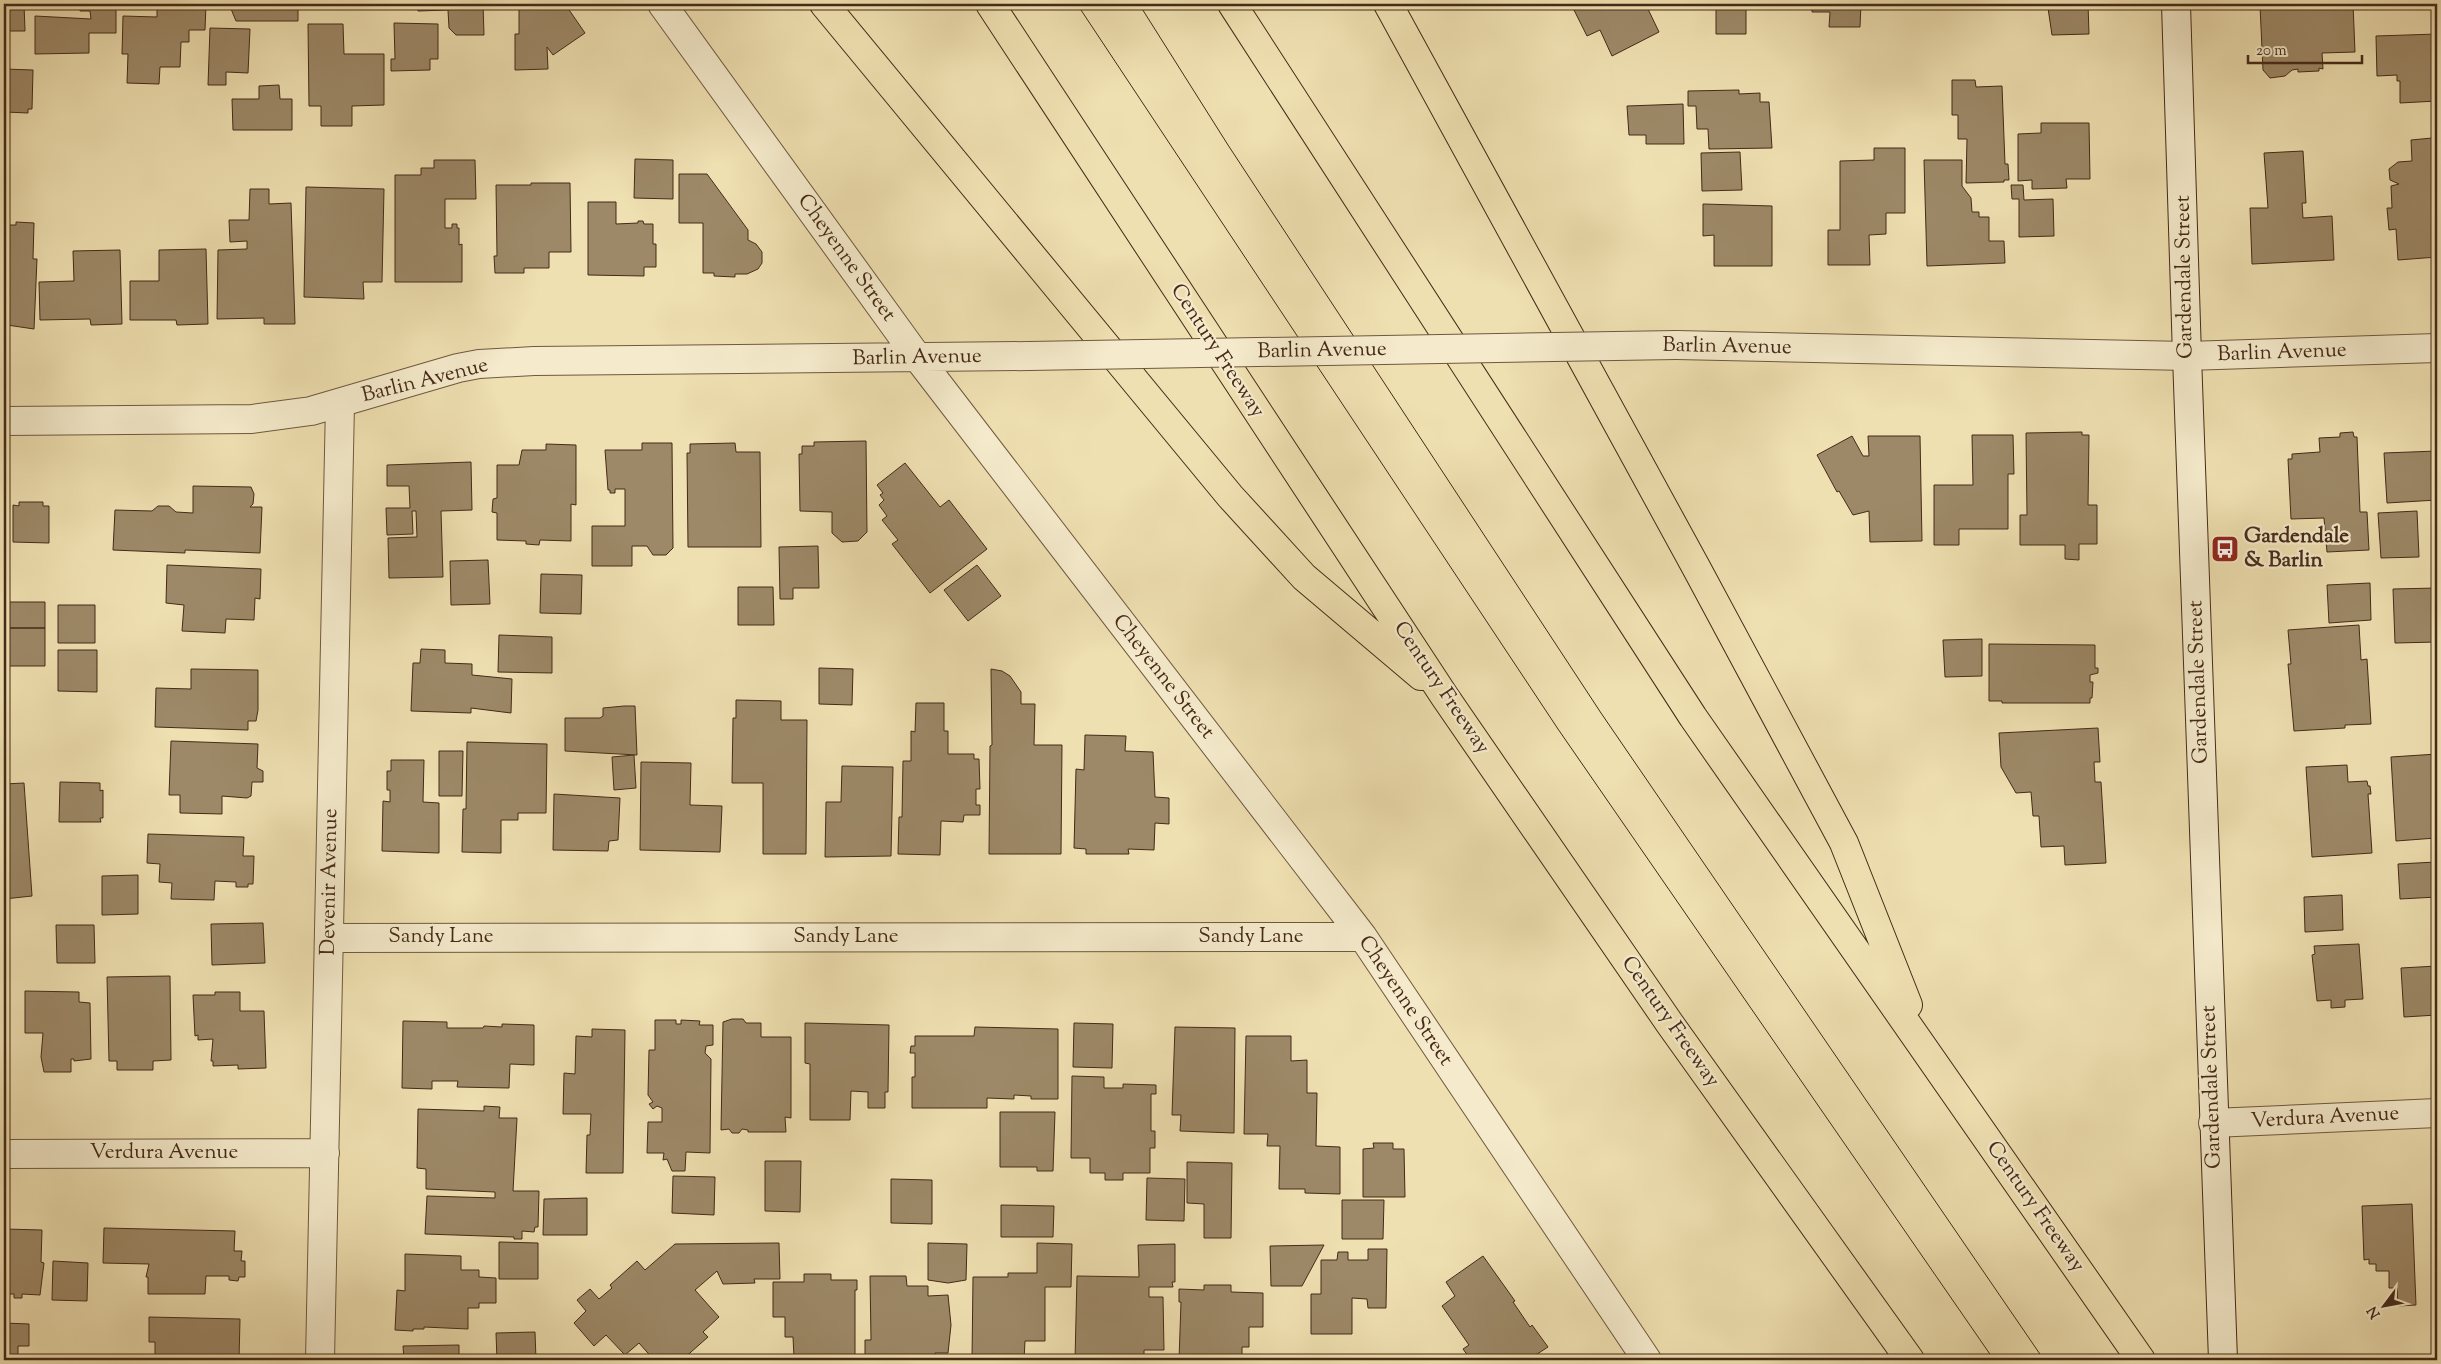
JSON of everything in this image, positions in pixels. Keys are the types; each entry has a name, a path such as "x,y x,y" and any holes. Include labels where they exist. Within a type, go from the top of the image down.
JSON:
{"highway":[{"path":"824,4 1230,496 1304,577 1445,697"},
{"name":"Century Freeway","path":"990,4 1445,697 1670,1024 1910,1360"},
{"name":"Century Freeway","path":"1232,4 1693,717 2141,1360"},
{"path":"1388,4 1697,569 1844,843 1924,1046"}],"street":[{"name":"Cheyenne Street","path":"662,4 918,358 1363,937 1648,1360"},
{"name":"Gardendale Street","path":"2176,4 2218,1272 2223,1360"},
{"name":"Barlin Avenue","path":"4,421 252,419 311,411 340,404 479,364 534,361 918,358 1676,345 2187,356 2437,348"},
{"name":"Devenir Avenue","path":"320,1360 340,404"},
{"name":"Sandy Lane","path":"329,938 1363,937"},
{"name":"Verdura Avenue","path":"2213,1124 2437,1113"},
{"name":"Verdura Avenue","path":"4,1154 325,1153"}],"building":[{"path":"4,4 24,4 25,31 4,31"},
{"path":"80,4 116,4 116,33 89,33 89,53 35,54 35,16 91,19 90,11 80,11"},
{"path":"157,4 206,4 205,30 189,30 189,42 181,42 180,67 160,67 159,84 127,83 128,54 122,54 123,16 157,17"},
{"path":"229,4 298,4 298,21 236,21"},
{"path":"418,4 483,4 484,35 456,35 449,28 448,10 418,11"},
{"path":"519,4 565,4 585,33 553,55 547,47 548,69 515,70 515,34 519,34"},
{"path":"1571,4 1654,4 1647,7 1659,32 1612,56 1600,30 1587,36"},
{"path":"1716,4 1746,4 1746,34 1716,34"},
{"path":"1812,4 1861,4 1860,27 1829,27 1830,12 1812,12"},
{"path":"2031,4 2088,4 2089,34 2052,35 2048,8 2031,9"},
{"path":"2353,4 2355,52 2322,53 2323,69 2319,68 2319,71 2298,72 2298,69 2292,70 2285,76 2270,78 2263,70 2260,6"},
{"path":"394,23 438,24 438,59 430,59 430,70 391,71 391,59 395,59"},
{"path":"308,24 343,24 344,54 384,54 384,105 352,106 352,126 321,126 321,106 309,106"},
{"path":"210,28 250,29 248,73 226,72 226,85 208,85"},
{"path":"2437,34 2437,101 2400,103 2400,81 2397,81 2397,75 2377,76 2376,36"},
{"path":"4,69 33,70 32,109 28,109 28,113 5,112"},
{"path":"1952,80 1975,80 1976,87 2002,86 2005,164 2008,164 2009,180 2004,180 2004,182 1966,183 1967,139 1958,139 1958,115 1952,115"},
{"path":"279,85 280,99 292,99 292,130 233,130 232,99 259,99 259,86"},
{"path":"1739,90 1739,94 1760,93 1760,102 1769,102 1772,148 1709,149 1708,129 1697,129 1696,106 1688,106 1688,91"},
{"path":"1683,104 1684,144 1646,144 1646,135 1629,135 1627,106"},
{"path":"2041,123 2089,123 2090,179 2066,179 2067,188 2032,189 2032,180 2018,181 2018,134 2041,133"},
{"path":"2432,138 2432,140 2437,140 2437,257 2398,260 2396,229 2389,230 2387,208 2392,208 2391,186 2399,184 2390,180 2389,169 2398,162 2412,161 2411,140"},
{"path":"1874,148 1905,148 1905,213 1886,213 1886,234 1869,235 1870,265 1828,265 1828,230 1840,230 1840,161 1874,160"},
{"path":"2303,151 2306,203 2302,203 2303,218 2332,216 2334,260 2252,264 2250,208 2268,208 2264,153"},
{"path":"1740,152 1742,190 1702,191 1701,153"},
{"path":"635,159 673,160 673,199 634,198"},
{"path":"434,160 475,160 476,199 445,199 445,228 452,228 452,224 457,224 457,228 459,228 459,245 462,244 462,282 395,282 395,175 421,175 421,168 434,168"},
{"path":"1924,160 1962,160 1962,186 1971,198 1972,212 1979,212 1979,217 1989,217 1989,241 2004,241 2005,263 1927,266"},
{"path":"679,174 707,174 748,230 748,240 756,244 762,252 762,263 758,269 747,274 735,274 735,277 714,276 714,273 703,273 703,223 679,223"},
{"path":"531,183 570,183 571,252 549,252 549,268 524,268 524,273 495,273 494,256 497,256 496,185 531,185"},
{"path":"2011,185 2023,185 2024,200 2053,199 2054,236 2019,237 2019,199 2012,199"},
{"path":"306,187 384,189 382,282 363,282 364,299 304,297"},
{"path":"250,189 269,189 269,204 291,203 295,324 264,324 264,318 217,319 218,250 247,249 247,241 230,242 229,220 249,220"},
{"path":"588,202 616,202 616,224 643,221 644,224 653,224 653,244 656,244 656,267 644,267 644,276 588,275"},
{"path":"1703,204 1772,206 1772,266 1714,266 1714,235 1703,236"},
{"path":"16,222 34,223 33,259 37,259 34,329 7,325 7,328 4,328 4,230 9,225 16,225"},
{"path":"206,249 208,324 177,325 176,320 130,320 130,281 159,281 159,250"},
{"path":"120,250 122,324 91,325 90,319 40,320 39,282 74,281 73,251"},
{"path":"2082,432 2082,435 2089,435 2088,505 2097,505 2097,544 2079,544 2079,560 2065,559 2065,545 2020,545 2020,515 2027,515 2026,433"},
{"path":"2353,432 2354,437 2357,437 2360,512 2367,512 2369,550 2327,552 2324,518 2291,519 2288,459 2292,459 2292,454 2320,452 2319,438 2340,437 2340,433"},
{"path":"1972,435 2013,435 2014,474 2008,474 2008,529 1959,529 1959,545 1934,545 1934,485 1973,485"},
{"path":"1852,436 1863,456 1869,456 1868,436 1920,436 1922,541 1870,542 1869,511 1853,515 1839,491 1837,492 1817,455"},
{"path":"866,441 867,532 858,541 842,542 832,533 832,512 800,511 799,454 802,454 802,446 814,446 814,442"},
{"path":"642,443 672,443 673,548 666,555 653,555 647,546 632,546 632,566 592,566 592,526 625,526 625,489 615,489 615,493 610,493 610,490 608,490 605,450 642,450"},
{"path":"735,443 736,452 760,452 761,547 688,547 687,453 690,453 690,444"},
{"path":"546,444 576,445 576,505 571,504 571,541 540,540 539,545 526,544 526,541 497,540 497,513 492,512 493,499 497,498 497,465 519,465 522,450 546,450"},
{"path":"2437,451 2437,500 2387,503 2384,453"},
{"path":"471,462 472,510 441,511 443,577 389,578 388,538 417,537 416,511 412,511 413,534 387,535 386,508 410,508 409,486 387,486 387,465"},
{"path":"905,463 940,507 949,500 987,549 930,593 892,544 898,540 882,520 887,516 879,505 884,500 880,495 883,493 877,485"},
{"path":"193,486 251,487 254,494 253,504 250,507 262,507 260,553 185,550 185,553 113,550 115,510 152,511 158,506 169,506 176,512 193,513"},
{"path":"19,502 43,502 43,506 49,506 49,543 13,542 13,505 19,506"},
{"path":"2417,511 2419,557 2381,558 2378,513"},
{"path":"818,546 819,588 793,588 793,599 780,599 779,547"},
{"path":"488,560 490,604 451,605 450,561"},
{"path":"167,565 261,569 260,599 255,598 254,620 226,619 225,633 182,631 184,605 166,603"},
{"path":"977,565 1001,596 968,621 944,590"},
{"path":"541,574 582,575 581,614 540,613"},
{"path":"2370,583 2371,620 2329,623 2327,585"},
{"path":"738,587 773,587 774,625 738,625"},
{"path":"2437,588 2437,642 2395,643 2393,589"},
{"path":"9,602 45,602 45,628 9,628"},
{"path":"58,605 95,605 95,643 58,643"},
{"path":"2359,625 2361,660 2367,659 2371,724 2345,725 2345,728 2294,731 2288,664 2291,664 2288,630"},
{"path":"9,628 45,628 45,666 9,666"},
{"path":"499,635 552,637 552,673 498,672"},
{"path":"1982,639 1982,676 1945,677 1943,640"},
{"path":"1989,644 2095,645 2095,668 2098,668 2098,673 2090,675 2090,682 2093,682 2090,703 2002,703 2002,701 1989,701"},
{"path":"421,649 445,650 445,663 472,664 472,675 512,679 511,713 471,708 471,713 411,711 413,663 420,663"},
{"path":"58,650 97,650 97,692 58,691"},
{"path":"819,668 853,669 852,705 819,704"},
{"path":"191,669 258,670 258,710 256,721 248,721 248,730 155,727 156,688 191,689"},
{"path":"991,669 1002,671 1010,676 1021,692 1021,704 1035,704 1034,745 1062,745 1061,854 989,854 990,746 992,745"},
{"path":"736,700 781,701 781,720 807,720 806,854 763,854 763,783 732,783 733,718 736,718"},
{"path":"916,703 944,703 944,731 948,731 948,754 974,754 974,759 979,759 980,789 976,789 976,805 980,805 980,815 964,815 963,822 941,821 940,855 898,854 899,817 902,817 903,761 911,761 911,731 915,732"},
{"path":"635,706 637,755 565,751 565,718 600,718 603,716 603,708"},
{"path":"2098,728 2100,762 2094,762 2095,782 2101,782 2106,863 2065,865 2064,846 2041,847 2039,816 2033,816 2031,792 2016,793 2001,767 1999,733"},
{"path":"1085,735 1126,736 1125,751 1153,752 1155,797 1169,798 1169,824 1155,823 1154,850 1128,849 1129,854 1086,854 1086,849 1074,848 1076,769 1084,770"},
{"path":"171,741 258,744 257,768 263,771 263,782 252,782 251,796 247,798 222,796 222,814 180,813 180,795 169,795"},
{"path":"467,742 547,744 546,813 518,813 518,820 501,820 501,853 462,852 463,809 466,809"},
{"path":"439,751 463,751 462,796 439,796"},
{"path":"2437,754 2436,838 2396,841 2391,757"},
{"path":"634,755 636,788 614,790 612,757"},
{"path":"391,760 424,760 423,802 439,803 439,853 382,851 383,801 390,802 390,790 387,790 387,771 391,771"},
{"path":"641,762 691,763 690,805 722,806 720,852 640,850"},
{"path":"2347,765 2348,782 2367,781 2368,786 2370,786 2371,794 2368,794 2372,853 2312,857 2306,767"},
{"path":"842,766 893,767 891,856 825,857 826,802 841,802"},
{"path":"60,782 100,783 100,791 103,790 103,818 100,818 101,822 59,822"},
{"path":"24,783 32,896 4,899 4,784"},
{"path":"554,794 620,798 618,840 609,841 608,851 553,850"},
{"path":"148,834 244,837 243,856 254,856 253,884 248,884 248,887 236,887 236,882 215,881 214,900 171,899 172,883 159,882 160,864 147,863"},
{"path":"2436,862 2437,897 2400,899 2398,864"},
{"path":"138,875 138,914 102,915 102,876"},
{"path":"2342,895 2343,930 2305,932 2304,897"},
{"path":"263,923 265,963 212,965 211,924"},
{"path":"56,925 94,925 95,963 57,963"},
{"path":"4,926 6,926 7,965 4,965"},
{"path":"2359,944 2363,999 2345,1000 2345,1007 2331,1008 2331,1000 2317,1001 2312,955 2315,954 2314,946"},
{"path":"2437,966 2437,1015 2404,1017 2401,968"},
{"path":"170,976 171,1060 153,1061 153,1070 117,1070 117,1061 109,1061 107,977"},
{"path":"25,991 79,992 79,1002 90,1003 91,1059 74,1061 74,1059 71,1059 71,1072 44,1072 41,1057 43,1033 25,1033"},
{"path":"215,992 240,992 240,1011 264,1011 266,1068 238,1069 238,1065 213,1066 213,1061 211,1061 213,1039 198,1040 198,1035 195,1036 193,995 215,995"},
{"path":"732,1019 743,1019 746,1023 761,1023 761,1037 791,1037 791,1118 785,1117 786,1132 748,1132 748,1130 742,1129 739,1133 732,1133 729,1129 721,1130 723,1022"},
{"path":"655,1020 676,1020 676,1024 681,1024 681,1020 700,1021 699,1025 713,1025 713,1045 706,1046 705,1053 711,1059 710,1153 686,1152 685,1171 672,1171 667,1159 663,1160 664,1153 647,1153 648,1122 662,1122 662,1108 657,1106 653,1109 649,1104 653,1102 648,1095 649,1050 655,1050"},
{"path":"403,1021 447,1022 447,1028 502,1027 502,1024 534,1025 534,1065 510,1064 509,1088 457,1087 458,1081 432,1081 432,1089 402,1088"},
{"path":"805,1023 889,1025 888,1092 885,1092 885,1108 868,1108 868,1092 851,1091 850,1120 810,1120 810,1064 805,1063"},
{"path":"1074,1023 1113,1024 1112,1068 1073,1067"},
{"path":"975,1027 1058,1029 1058,1099 1031,1099 1031,1096 1014,1095 1014,1099 987,1098 987,1108 912,1108 912,1077 915,1077 915,1053 910,1053 911,1046 915,1046 915,1036 974,1036"},
{"path":"1175,1027 1235,1028 1234,1133 1180,1131 1181,1115 1172,1115"},
{"path":"592,1029 625,1030 623,1173 586,1173 587,1135 590,1135 591,1114 563,1114 564,1073 575,1074 576,1036 592,1037"},
{"path":"1246,1036 1291,1036 1291,1061 1307,1060 1307,1093 1317,1093 1316,1146 1340,1147 1340,1194 1305,1193 1305,1189 1279,1189 1280,1146 1267,1146 1268,1134 1244,1134"},
{"path":"1072,1076 1104,1077 1104,1088 1123,1088 1123,1084 1156,1085 1156,1094 1151,1094 1151,1131 1155,1131 1155,1148 1150,1148 1150,1173 1123,1173 1123,1180 1105,1180 1105,1173 1090,1173 1090,1158 1071,1158"},
{"path":"484,1106 500,1107 499,1118 517,1118 513,1191 539,1191 538,1227 535,1227 534,1232 522,1231 522,1239 514,1239 514,1237 425,1234 427,1196 495,1198 495,1192 426,1189 426,1169 417,1168 418,1109 484,1111"},
{"path":"1000,1112 1055,1112 1053,1171 1037,1171 1037,1167 1000,1167"},
{"path":"1373,1143 1393,1143 1393,1149 1404,1149 1405,1197 1363,1197 1363,1149 1374,1148"},
{"path":"765,1161 801,1161 800,1212 765,1211"},
{"path":"1187,1162 1232,1163 1231,1238 1204,1238 1204,1204 1187,1203"},
{"path":"673,1176 715,1177 714,1215 672,1213"},
{"path":"1147,1178 1185,1179 1184,1221 1146,1220"},
{"path":"891,1179 932,1180 932,1224 891,1223"},
{"path":"587,1198 587,1235 543,1235 544,1199"},
{"path":"1342,1200 1384,1200 1383,1239 1342,1239"},
{"path":"2412,1204 2416,1305 2398,1306 2397,1288 2389,1288 2389,1271 2376,1271 2376,1264 2369,1264 2369,1259 2364,1260 2362,1206"},
{"path":"1001,1205 1054,1206 1053,1237 1001,1237"},
{"path":"2437,1206 2437,1296 2436,1296 2432,1207"},
{"path":"104,1228 235,1231 234,1251 242,1251 241,1261 245,1261 245,1277 239,1277 238,1281 229,1280 229,1276 206,1276 205,1294 148,1294 148,1277 146,1277 149,1264 103,1263"},
{"path":"4,1229 42,1230 41,1262 44,1263 40,1295 22,1294 22,1298 14,1298 14,1294 4,1294"},
{"path":"499,1242 538,1243 538,1279 499,1279"},
{"path":"779,1243 780,1279 754,1279 755,1283 723,1284 717,1271 695,1290 719,1317 703,1332 708,1337 682,1360 654,1360 639,1343 625,1355 606,1335 594,1346 574,1323 586,1311 577,1300 590,1289 599,1299 612,1288 610,1285 637,1261 645,1270 675,1244"},
{"path":"928,1243 967,1244 966,1280 948,1283 928,1280"},
{"path":"1037,1243 1072,1244 1071,1287 1045,1287 1045,1341 1025,1341 1024,1360 972,1360 973,1277 1008,1277 1008,1273 1037,1273"},
{"path":"1175,1244 1175,1282 1172,1282 1173,1287 1149,1287 1149,1297 1163,1297 1164,1350 1144,1350 1144,1360 1075,1360 1077,1276 1139,1277 1138,1245"},
{"path":"1324,1245 1302,1286 1271,1286 1270,1246"},
{"path":"1368,1249 1387,1249 1386,1308 1368,1308 1367,1299 1352,1298 1352,1334 1311,1334 1311,1294 1321,1294 1321,1260 1337,1260 1338,1252 1348,1252 1348,1260 1368,1260"},
{"path":"405,1254 461,1256 461,1270 479,1270 479,1277 496,1278 496,1303 479,1303 479,1308 468,1308 468,1329 424,1327 424,1329 413,1329 413,1331 395,1330 397,1290 405,1291"},
{"path":"1483,1256 1515,1301 1513,1302 1530,1327 1532,1325 1548,1347 1528,1360 1471,1360 1463,1349 1469,1345 1442,1306 1455,1296 1446,1282"},
{"path":"53,1261 88,1263 87,1301 52,1300"},
{"path":"804,1274 831,1274 831,1280 857,1280 857,1290 855,1290 855,1358 794,1357 793,1337 785,1337 785,1317 773,1317 773,1282 804,1282"},
{"path":"870,1276 906,1276 907,1286 928,1286 928,1296 948,1295 951,1325 948,1353 935,1353 935,1359 929,1360 865,1360 865,1340 871,1340"},
{"path":"1204,1285 1231,1285 1231,1292 1263,1293 1263,1327 1249,1327 1249,1347 1242,1347 1242,1360 1179,1360 1181,1302 1179,1302 1179,1289 1204,1290"},
{"path":"149,1317 240,1319 239,1360 155,1360 155,1342 149,1342"},
{"path":"4,1323 29,1324 29,1346 18,1346 18,1360 4,1360"},
{"path":"535,1332 536,1360 497,1360 496,1333"},
{"path":"459,1345 459,1360 404,1360 403,1346"}],"tram line":[{"path":"1077,4 1558,729 1994,1360"},
{"path":"1139,4 1228,145 1601,713 2044,1360"}],"place":[{"name":"Gardendale & Barlin","path":"2225,549"}]}
